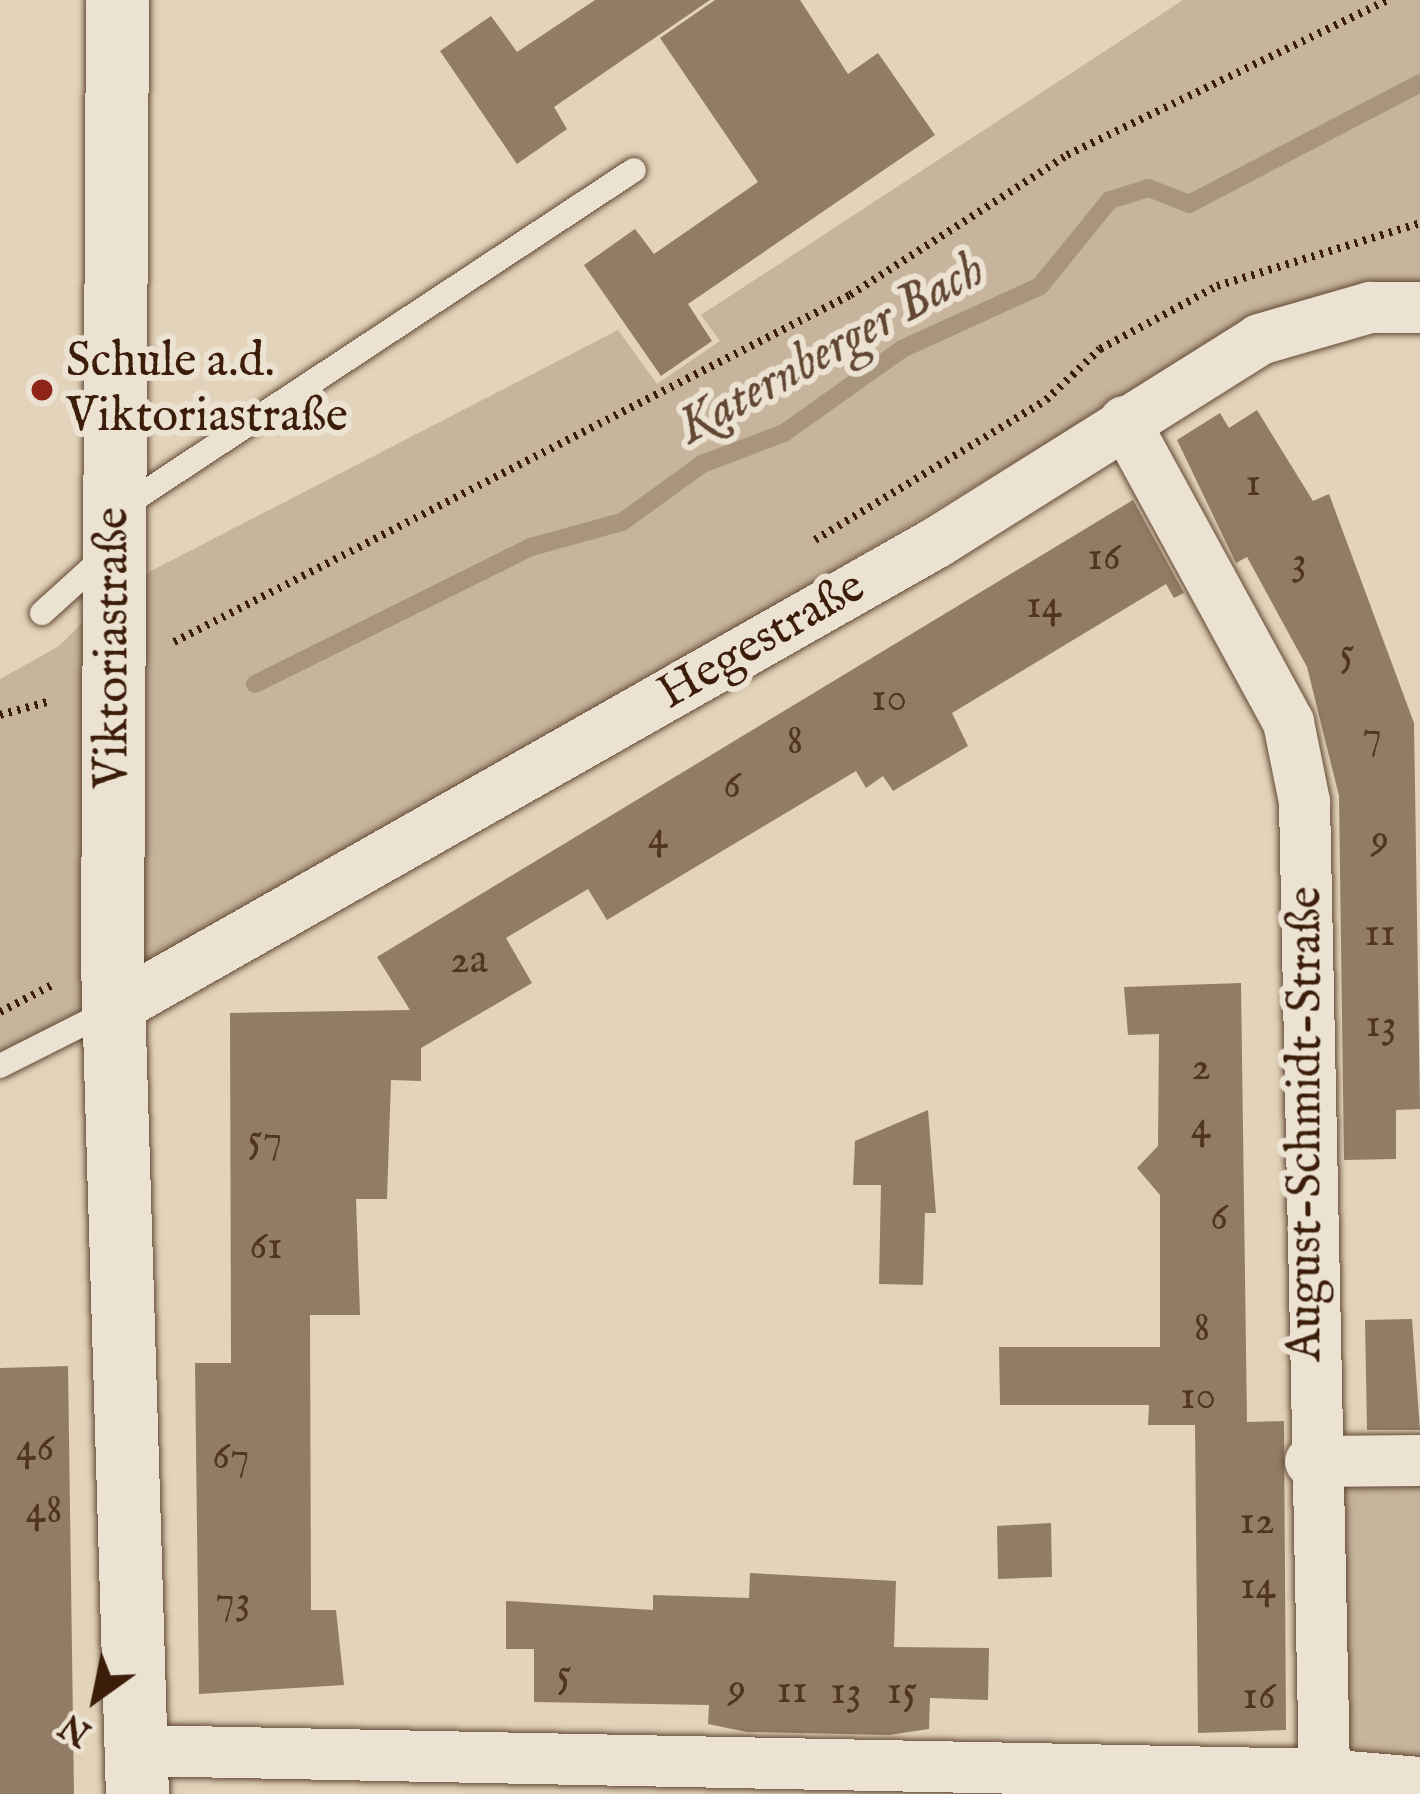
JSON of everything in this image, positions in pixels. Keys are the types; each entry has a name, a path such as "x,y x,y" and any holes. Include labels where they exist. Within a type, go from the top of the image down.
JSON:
{"street":[{"name":"Viktoriastraße","path":"117,0 113,1009 137,1772"},
{"name":"Hegestraße","path":"113,1009 936,542 1259,340 1370,307 1420,307"},
{"name":"August-Schmidt-Straße","path":"1124,421 1256,646 1304,801 1310,1462 1324,1774"},
{"path":"1310,1462 1420,1460"},
{"path":"137,1772 1324,1774 1420,1782"}],"lane":[{"path":"42,613 114,531 634,170"},
{"path":"0,1066 113,1009"}],"path":[{"path":"189,640 850,295 1067,155 1387,0"},
{"path":"0,715 58,699"}],"shaded area":[{"path":"1183,0 1420,0 1420,283 1273,308 115,1000 120,587 618,330 657,384 720,341 701,315"},
{"path":"110,595 105,1003 0,1056 0,679 59,646"},
{"path":"1324,1476 1420,1478 1420,1773 1331,1770"}],"building":[{"path":"595,0 710,0 554,107 567,129 517,164 440,51 491,16 517,52"},
{"path":"715,0 800,0 848,74 878,53 935,135 688,304 712,341 661,376 584,265 635,229 654,254 758,182 660,38"},
{"path":"1257,410 1313,501 1329,494 1414,723 1420,1109 1396,1110 1396,1159 1344,1160 1339,796 1307,667 1247,557 1236,563 1177,440 1220,413 1229,428"},
{"path":"1133,500 1184,593 1174,598 1166,584 952,713 968,746 893,791 883,776 866,788 856,771 607,920 588,889 506,938 532,983 421,1048 421,1081 391,1080 387,1199 356,1199 360,1315 310,1315 311,1610 336,1610 344,1685 199,1694 195,1363 231,1363 230,1013 410,1010 377,957"},
{"path":"1241,983 1247,1422 1284,1421 1286,1730 1198,1733 1195,1425 1148,1425 1149,1405 1000,1405 999,1347 1160,1347 1160,1195 1137,1168 1158,1146 1159,1034 1128,1035 1124,987"},
{"path":"928,1110 936,1213 925,1213 923,1285 879,1284 881,1185 853,1185 855,1141"},
{"path":"1412,1319 1420,1430 1367,1430 1365,1320"},
{"path":"68,1366 74,1794 0,1794 0,1368"},
{"path":"1051,1523 1052,1577 998,1579 997,1526"},
{"path":"750,1573 896,1581 894,1647 989,1648 988,1700 930,1698 929,1729 889,1735 747,1732 708,1724 709,1705 534,1702 534,1649 506,1649 506,1601 653,1610 653,1595 749,1598"}],"waterway":[{"name":"Katernberger Bach","path":"255,684 531,547 622,522 702,464 784,433 902,349 1040,286 1110,200 1149,188 1189,204 1420,83"}],"place":[{"name":"Schule a.d. Viktoriastraße","path":"42,390"}]}
